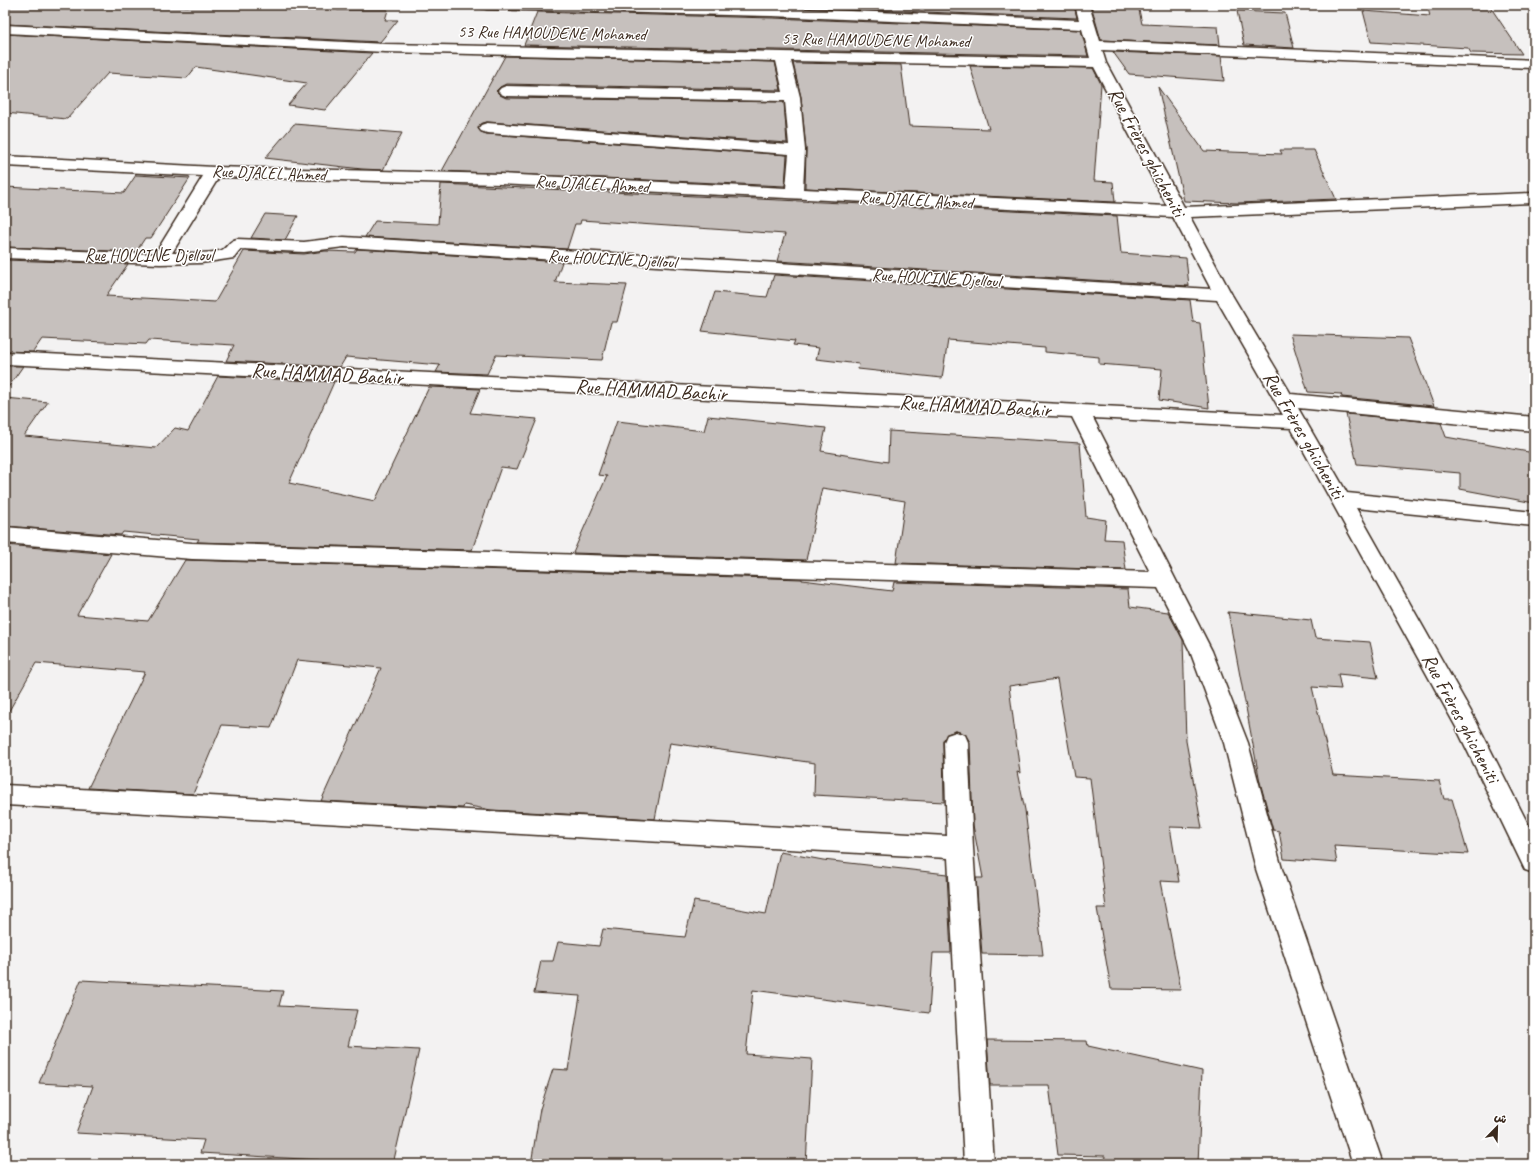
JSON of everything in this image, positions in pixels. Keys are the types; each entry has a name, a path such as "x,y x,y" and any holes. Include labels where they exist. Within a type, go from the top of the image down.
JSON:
{"street":[{"path":"487,5 772,12 1088,25"},
{"name":"Rue Frères ghicheniti","path":"1082,5 1096,54 1223,295 1285,400 1466,724 1534,862"},
{"name":"53 Rue HAMOUDENE Mohamed","path":"5,29 385,48 782,56 1096,54 1534,64"},
{"path":"782,56 792,96 797,150 794,194"},
{"path":"506,90 792,96"},
{"path":"487,128 797,150"},
{"name":"Rue DJALEL Ahmed","path":"5,161 214,172 500,179 1180,212 1534,198"},
{"path":"160,259 214,172"},
{"name":"Rue HOUCINE Djelloul","path":"5,253 160,259 201,258 228,254 238,244 300,247 332,246 344,242 1223,295"},
{"name":"Rue HAMMAD Bachir","path":"5,358 1297,422"},
{"path":"1285,400 1534,424"},
{"path":"1079,411 1201,651 1236,743 1269,869 1368,1164"},
{"path":"1340,500 1534,519"},
{"path":"5,535 192,551 1166,580"},
{"path":"956,742 960,848 979,1164"},
{"path":"5,795 960,848"}],"building":[{"path":"5,5 339,7 337,10 388,10 385,20 398,20 380,42 5,24"},
{"path":"715,5 1074,5 1077,18 772,6"},
{"path":"1091,5 1138,5 1142,24 1218,27 1220,45 1101,40"},
{"path":"1427,5 1489,5 1522,54 1471,53 1468,48 1371,42 1363,11 1430,16"},
{"path":"1237,11 1285,13 1294,48 1244,45"},
{"path":"537,12 772,18 1081,30 1088,56 524,45"},
{"path":"5,34 372,53 325,110 288,105 307,83 196,67 187,78 108,73 67,119 5,113"},
{"path":"1113,52 1221,56 1224,81 1129,74"},
{"path":"505,56 775,62 781,90 506,84 496,91 506,98 784,102 787,143 487,122 480,124 478,129 487,134 787,155 785,186 442,171"},
{"path":"793,63 901,65 909,126 989,129 970,66 1093,68 1101,84 1094,181 1113,182 1115,202 805,188 806,150 801,97"},
{"path":"1158,87 1204,151 1282,154 1280,150 1314,150 1336,199 1238,203 1184,201"},
{"path":"294,124 402,133 383,170 265,158"},
{"path":"136,175 190,178 151,238 145,238 136,252 5,247 5,187 124,193"},
{"path":"441,184 1117,216 1121,253 1186,258 1189,286 777,261 785,234 581,220 580,224 575,224 567,249 365,237 375,221 438,224"},
{"path":"265,214 298,216 285,240 251,238"},
{"path":"357,249 562,262 555,282 627,285 617,322 611,322 602,360 496,355 487,374 436,372 440,365 346,357 340,367 226,361 234,345 149,340 146,344 42,339 33,352 5,351 5,260 128,264 106,296 215,302 244,251 304,254 325,251 355,252"},
{"path":"774,275 1190,300 1193,322 1200,323 1209,408 1159,400 1162,369 1099,364 1099,357 1045,352 1045,348 948,340 942,378 858,369 859,364 816,359 819,348 793,345 795,341 702,331 715,292 767,297"},
{"path":"1290,334 1408,338 1434,406 1342,397 1341,394 1308,392"},
{"path":"5,366 23,366 5,392"},
{"path":"218,376 334,382 289,483 375,501 429,387 480,389 470,413 537,419 517,469 501,467 472,550 197,542 199,539 123,532 121,535 5,526 5,398 48,402 24,436 156,448 175,428 188,431"},
{"path":"1346,414 1441,423 1446,437 1534,453 1534,503 1460,489 1460,473 1357,464"},
{"path":"708,416 826,428 821,451 888,462 889,431 1080,443 1086,517 1106,520 1104,539 1122,540 1126,570 896,563 905,501 822,488 806,560 573,553 607,476 598,475 617,421 704,431"},
{"path":"5,545 111,554 77,615 148,621 185,560 802,579 892,591 894,582 1128,589 1130,607 1168,612 1183,640 1186,741 1202,828 1170,827 1179,882 1160,881 1181,990 1111,989 1097,908 1106,908 1090,778 1074,777 1057,679 1009,686 1020,773 1017,772 1025,810 1043,955 982,954 976,878 983,878 973,825 970,742 965,734 956,731 947,734 943,741 944,802 814,795 815,763 670,743 655,819 491,810 464,805 463,808 321,801 381,668 297,660 271,728 222,725 193,794 88,788 145,672 36,663 5,718"},
{"path":"1228,612 1311,620 1315,638 1370,642 1378,678 1338,674 1341,689 1312,687 1333,775 1439,781 1444,799 1452,799 1468,854 1334,846 1337,863 1284,859 1279,831 1273,830 1260,782"},
{"path":"780,852 823,860 947,874 951,953 933,953 929,1013 753,990 746,1054 812,1059 806,1164 531,1164 540,1109 553,1069 568,1070 580,996 534,993 541,961 553,961 558,942 599,946 603,929 685,937 694,901 766,914"},
{"path":"81,980 283,991 279,1006 357,1010 348,1046 419,1050 393,1164 318,1164 319,1160 200,1153 204,1140 76,1133 93,1086 39,1083"},
{"path":"987,1040 1087,1041 1088,1046 1202,1071 1198,1164 1104,1164 1105,1156 1058,1155 1049,1085 990,1085"}]}
